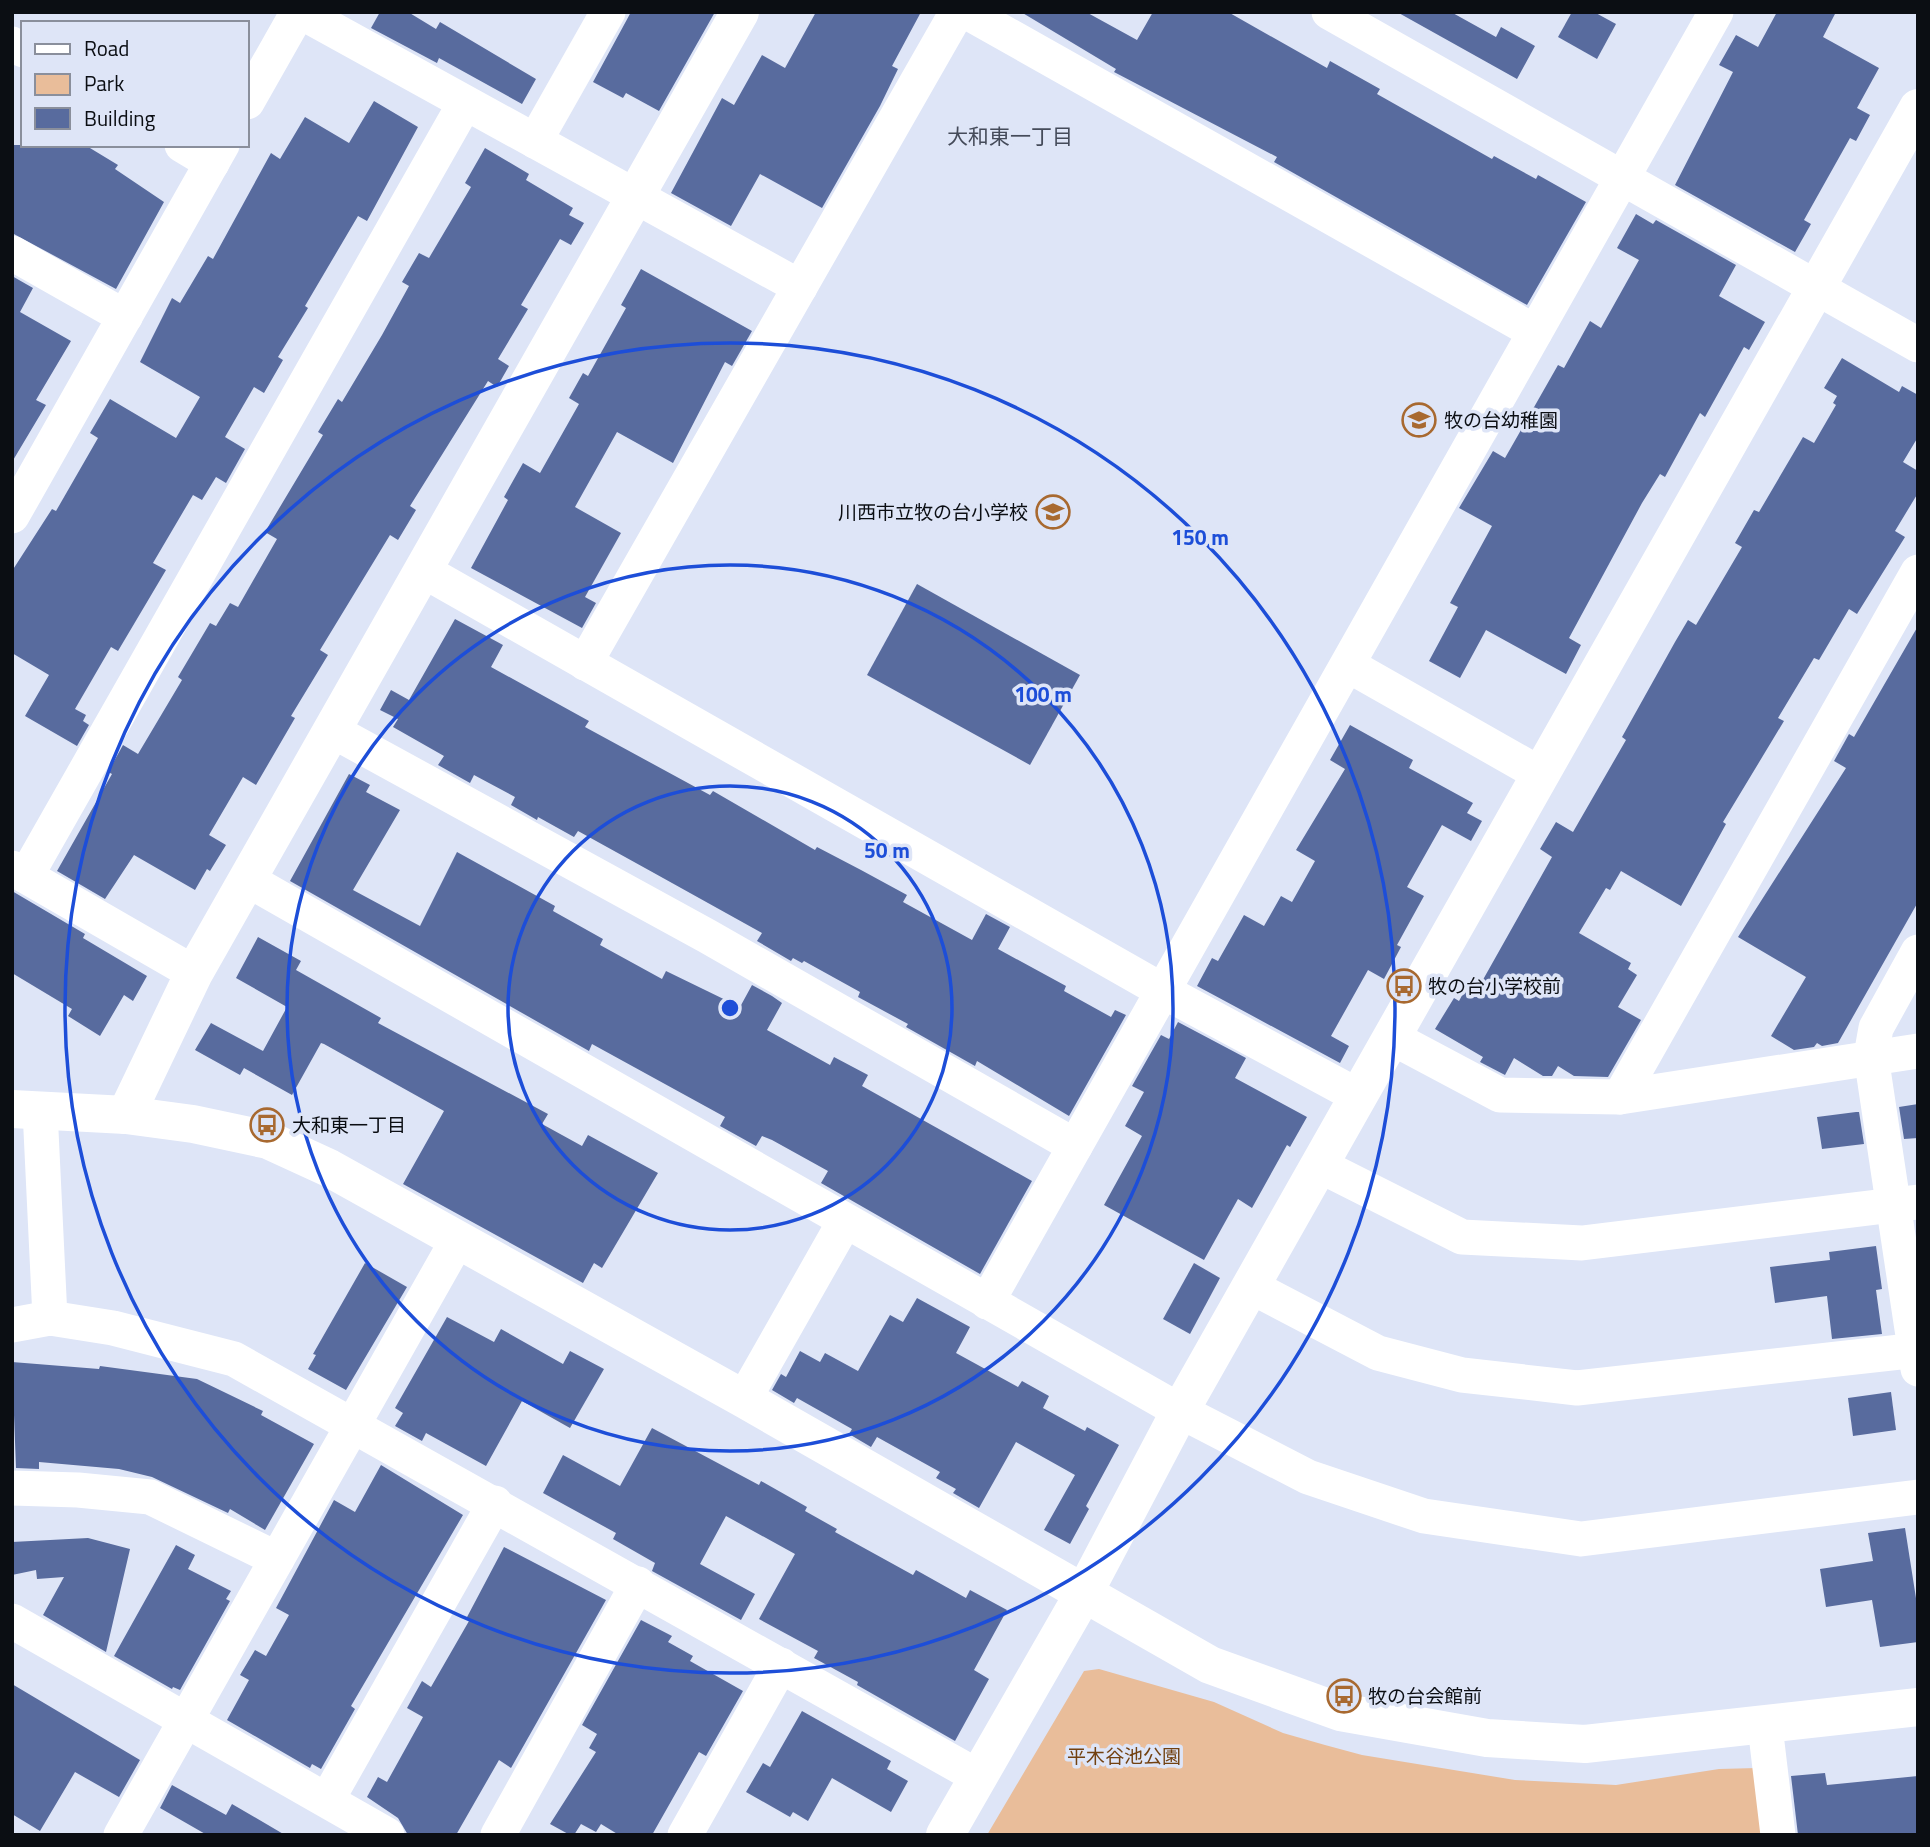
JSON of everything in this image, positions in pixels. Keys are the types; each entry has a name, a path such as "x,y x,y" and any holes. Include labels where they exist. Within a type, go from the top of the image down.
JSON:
{"street":[{"path":"248,100 299,12 800,287"},
{"path":"535,141 608,12"},
{"path":"126,1115 194,973 424,571 633,196 740,12"},
{"path":"585,663 957,12"},
{"path":"967,12 1535,332"},
{"path":"1329,12 1918,345"},
{"path":"987,1303 1622,178 1704,16"},
{"path":"194,973 19,872 465,103"},
{"path":"945,1835 1084,1593 1180,1411 1250,1286 1918,108"},
{"path":"12,516 25,465 125,317 217,154 190,147"},
{"path":"12,253 125,317"},
{"path":"424,571 1163,991 1358,1096"},
{"path":"1620,1097 1918,572"},
{"path":"1348,664 1540,774"},
{"path":"333,731 706,936 1076,1146"},
{"path":"248,880 987,1303 1180,1411 1308,1477 1424,1516 1581,1539 1918,1497"},
{"path":"1250,1286 1378,1353 1462,1375 1577,1388 1917,1357 1906,1204 1871,1056 1876,1028 1918,953"},
{"path":"1391,1037 1500,1095 1620,1097 1871,1056 1918,1051"},
{"path":"50,1318 20,1108 126,1115 193,1124 268,1140 329,1168 744,1399 1210,1665 1340,1712 1486,1738 1585,1744 1918,1707"},
{"path":"1319,1165 1462,1237 1583,1243 1906,1204"},
{"path":"744,1399 845,1221"},
{"path":"121,1835 458,1239"},
{"path":"12,1325 50,1318 113,1328 233,1359 495,1503 977,1776"},
{"path":"12,1488 78,1490 150,1497 277,1559"},
{"path":"327,1800 495,1503"},
{"path":"498,1835 638,1584"},
{"path":"12,1621 387,1835"},
{"path":"685,1835 781,1665"},
{"path":"1765,1726 1778,1835"}],"green space":[{"name":"平木谷池公園","path":"1099,1669 1214,1702 1283,1733 1362,1755 1515,1780 1616,1785 1719,1769 1757,1768 1764,1835 987,1835 1084,1671"}],"building":[{"path":"380,12 408,12 436,29 440,22 536,79 522,104 439,58 437,63 371,28"},
{"path":"631,12 715,12 659,111 626,93 623,98 593,82"},
{"path":"816,12 921,12 892,66 898,69 880,106 822,208 760,174 731,226 671,193 722,98 734,105 762,55 785,68"},
{"path":"1021,12 1086,12 1137,40 1153,12 1228,12 1327,68 1330,61 1380,89 1377,94 1492,159 1494,156 1536,179 1538,175 1586,202 1527,305 1274,162 1277,157 1114,72 1116,69"},
{"path":"1397,12 1451,12 1496,37 1501,27 1535,46 1517,79"},
{"path":"1572,12 1594,12 1616,24 1597,59 1558,37"},
{"path":"1777,12 1836,12 1823,37 1879,68 1857,108 1870,115 1856,141 1850,138 1804,220 1811,224 1795,252 1675,185 1733,72 1719,65 1736,35 1758,47"},
{"path":"374,101 418,127 367,221 358,216 305,306 308,308 278,357 283,360 264,393 254,387 225,437 245,449 226,483 216,477 202,500 193,495 153,563 166,570 118,651 111,647 75,709 86,715 83,721 89,725 77,746 25,716 49,675 12,653 12,571 52,509 56,511 98,438 90,433 110,399 176,438 200,397 140,362 172,298 180,303 208,256 213,259 271,153 280,159 305,117 349,143"},
{"path":"12,145 88,147 118,165 115,169 164,202 116,289 12,233"},
{"path":"485,148 529,174 526,180 573,208 569,215 584,223 571,245 560,239 521,305 528,309 498,359 509,366 497,387 488,381 410,506 416,510 398,540 390,535 320,650 328,655 291,716 295,718 256,785 243,777 209,835 226,845 210,871 207,869 195,890 134,855 105,899 57,871 112,774 108,772 123,745 138,754 182,680 178,677 210,623 216,626 230,603 238,607 277,539 265,532 323,435 318,432 338,399 342,402 382,335 409,286 402,282 419,253 429,258 471,187 465,183"},
{"path":"1636,214 1653,224 1656,220 1736,265 1719,296 1765,322 1749,350 1744,347 1705,417 1700,413 1665,477 1660,474 1642,503 1569,638 1581,645 1566,674 1486,630 1460,678 1429,661 1458,607 1450,603 1492,526 1459,508 1493,451 1505,458 1558,365 1564,368 1590,321 1601,328 1639,260 1617,248"},
{"path":"641,269 752,331 732,366 725,362 673,463 617,432 575,507 621,533 585,597 596,603 582,628 471,568 508,500 504,497 523,463 540,473 579,404 569,398 583,373 588,376 626,308 621,305"},
{"path":"12,276 33,288 20,312 71,341 36,400 46,405 12,462"},
{"path":"1842,358 1899,392 1902,386 1918,395 1918,437 1903,462 1918,471 1918,493 1895,531 1905,537 1857,614 1849,609 1819,660 1814,658 1778,718 1784,721 1723,822 1726,824 1681,906 1621,871 1610,890 1606,888 1579,933 1631,963 1628,969 1637,975 1618,1007 1641,1020 1608,1077 1574,1076 1558,1066 1552,1076 1543,1076 1514,1058 1505,1075 1480,1062 1483,1057 1435,1029 1454,998 1459,1001 1471,979 1480,985 1552,857 1540,849 1556,822 1573,832 1626,740 1622,737 1688,620 1696,625 1742,547 1735,543 1754,510 1759,512 1803,437 1814,443 1836,405 1833,403 1837,396 1824,388"},
{"path":"917,584 1080,675 1030,765 867,675"},
{"path":"455,619 503,645 491,667 589,721 585,727 710,795 713,791 815,850 817,847 907,895 903,902 972,940 986,914 1010,927 998,949 1066,986 1064,991 1111,1017 1115,1010 1126,1015 1069,1116 977,1061 975,1066 906,1027 908,1024 858,997 860,992 804,961 802,963 793,958 791,961 757,941 762,933 578,831 574,837 538,817 537,820 511,805 515,797 474,775 470,783 438,765 444,756 393,727 398,719 380,710 391,690 409,700"},
{"path":"1918,626 1918,902 1838,1043 1822,1046 1817,1043 1814,1047 1794,1050 1771,1036 1806,977 1738,937 1846,768 1834,761 1849,734 1854,737"},
{"path":"1350,725 1413,760 1409,768 1473,803 1467,813 1482,821 1471,841 1442,825 1407,887 1424,896 1397,945 1401,947 1384,979 1368,970 1331,1036 1349,1046 1340,1063 1197,986 1212,958 1218,961 1244,915 1264,926 1281,896 1292,902 1315,861 1296,850 1345,769 1330,760"},
{"path":"349,774 370,785 366,792 400,810 353,890 420,926 457,852 555,906 553,911 603,939 600,945 662,979 666,971 740,1007 752,985 772,996 782,1003 767,1030 830,1065 834,1057 868,1075 862,1086 1032,1181 980,1274 821,1183 828,1171 762,1136 756,1146 720,1126 725,1117 592,1044 589,1051 290,881"},
{"path":"12,891 85,934 83,938 147,976 133,1001 124,995 100,1036 68,1016 72,1009 12,973"},
{"path":"258,937 301,961 296,970 381,1018 378,1023 548,1114 542,1124 582,1146 588,1135 658,1173 602,1268 594,1263 583,1283 403,1184 444,1111 324,1044 321,1043 292,1095 244,1068 240,1075 195,1050 211,1023 263,1051 287,1007 236,978"},
{"path":"1178,1022 1246,1058 1235,1078 1307,1117 1290,1147 1287,1145 1252,1208 1238,1199 1204,1260 1104,1205 1142,1136 1125,1126 1144,1092 1132,1086 1161,1035 1169,1039"},
{"path":"1918,1104 1918,1138 1904,1139 1899,1107"},
{"path":"1859,1112 1864,1144 1822,1149 1817,1117"},
{"path":"1876,1246 1882,1289 1876,1290 1882,1334 1832,1339 1827,1296 1775,1303 1770,1267 1830,1260 1829,1252"},
{"path":"365,1263 407,1287 346,1390 308,1369 316,1355 313,1354"},
{"path":"1194,1263 1220,1278 1190,1334 1163,1319"},
{"path":"917,1298 970,1327 956,1353 1018,1387 1022,1381 1049,1396 1043,1408 1085,1431 1087,1427 1119,1445 1086,1506 1089,1509 1070,1544 1044,1530 1075,1475 1016,1442 979,1508 953,1493 956,1489 936,1478 940,1472 877,1437 871,1447 849,1434 852,1429 797,1398 794,1403 772,1390 781,1374 786,1377 800,1351 820,1362 825,1353 858,1371 890,1315 903,1322"},
{"path":"447,1317 494,1342 501,1329 563,1364 570,1351 604,1369 570,1428 522,1401 486,1466 426,1433 422,1441 395,1426 403,1413 395,1408"},
{"path":"12,1362 99,1369 100,1366 197,1379 263,1411 261,1415 314,1444 265,1530 230,1509 228,1513 152,1477 119,1469 39,1462 39,1469 16,1468"},
{"path":"1891,1392 1896,1430 1853,1436 1848,1398"},
{"path":"652,1428 759,1485 761,1481 807,1507 805,1511 837,1529 835,1532 913,1575 916,1570 966,1598 970,1590 1007,1610 974,1670 989,1679 955,1741 857,1685 858,1682 814,1658 818,1651 759,1619 795,1554 726,1516 700,1564 755,1594 741,1620 652,1571 655,1563 613,1539 616,1533 543,1493 563,1455 620,1486"},
{"path":"381,1465 463,1515 351,1706 355,1709 321,1769 312,1764 310,1768 227,1720 249,1680 240,1675 255,1650 266,1656 289,1615 276,1608 334,1500 355,1512"},
{"path":"1905,1528 1918,1611 1918,1642 1880,1647 1872,1600 1826,1607 1820,1569 1873,1561 1868,1533"},
{"path":"88,1538 130,1549 106,1652 43,1615 64,1577 37,1579 36,1570 12,1575 12,1542"},
{"path":"176,1545 195,1555 188,1569 231,1591 226,1599 230,1601 180,1690 173,1687 172,1689 114,1656"},
{"path":"504,1547 606,1600 511,1768 499,1760 456,1835 408,1835 398,1818 367,1797 378,1777 387,1782 423,1717 407,1708 422,1681 431,1687 469,1621 466,1619"},
{"path":"641,1620 672,1636 668,1642 693,1656 690,1661 743,1691 706,1756 699,1752 652,1835 619,1835 601,1824 596,1832 581,1824 574,1835 570,1835 550,1824 596,1752 589,1748 597,1734 582,1725"},
{"path":"12,1684 140,1760 119,1797 75,1772 40,1831 12,1814"},
{"path":"802,1711 891,1761 887,1769 908,1781 891,1812 832,1778 808,1821 793,1812 790,1817 746,1792 763,1763 770,1767"},
{"path":"1825,1773 1827,1785 1918,1776 1918,1835 1798,1835 1791,1776"},
{"path":"172,1785 226,1815 232,1804 285,1835 207,1835 160,1808"}],"place":[{"name":"牧の台幼稚園","path":"1419,420"},
{"name":"川西市立牧の台小学校","path":"1053,512"},
{"name":"牧の台小学校前","path":"1404,986"},
{"name":"大和東一丁目","path":"267,1125"},
{"name":"牧の台会館前","path":"1344,1696"}],"district":[{"name":"大和東一丁目","path":"1010,137"}]}
